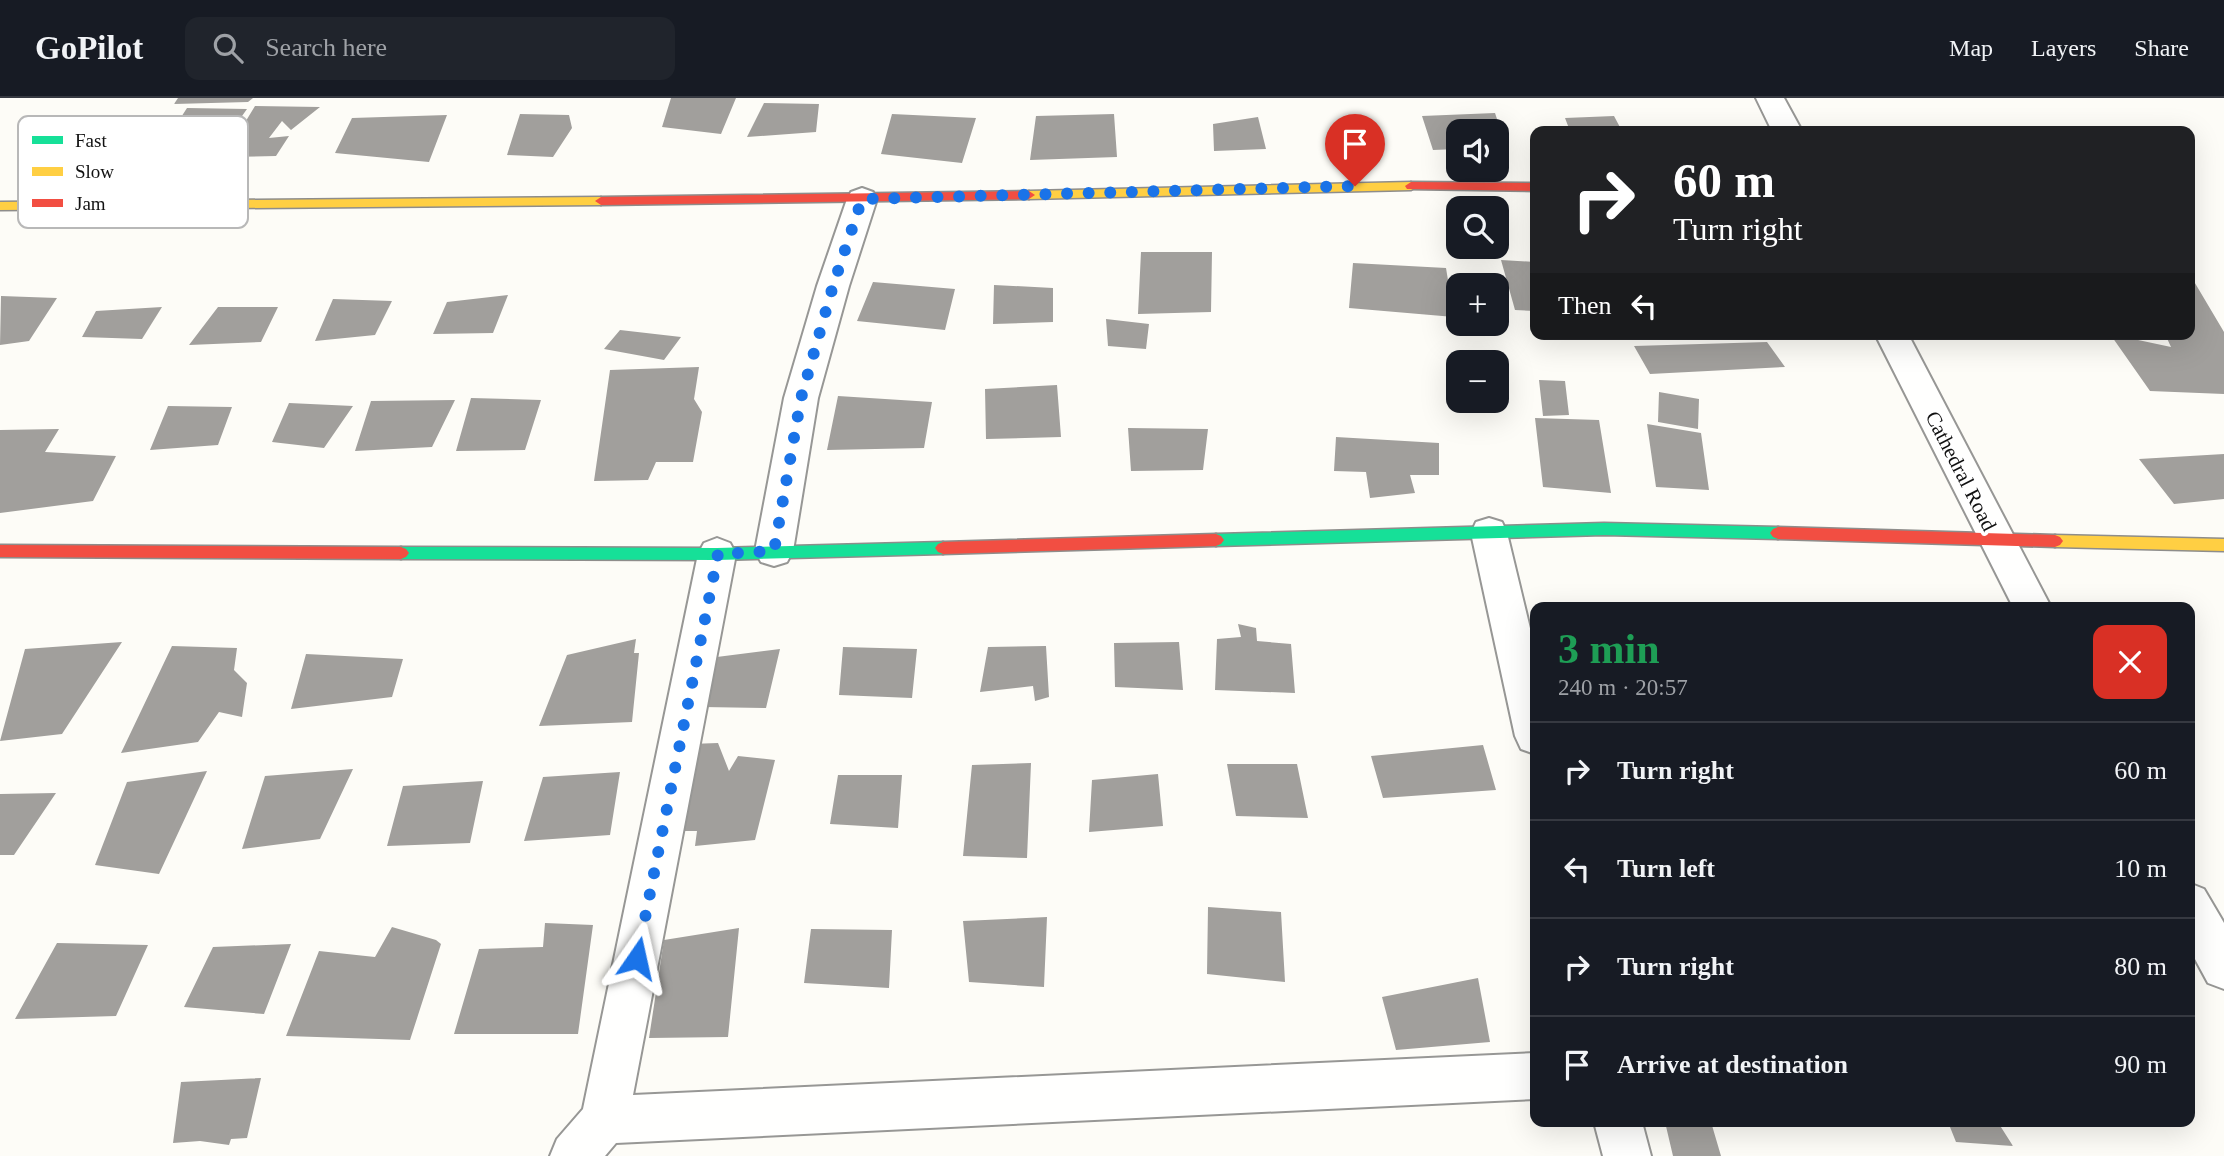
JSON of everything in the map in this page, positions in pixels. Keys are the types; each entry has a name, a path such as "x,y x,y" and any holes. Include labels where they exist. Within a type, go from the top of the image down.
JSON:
{"street":[{"path":"1770,98 1784,126"},
{"path":"248,204 862,199 1355,186 1530,187"},
{"path":"774,551 801,398 833,286 862,199"},
{"path":"0,206 18,206"},
{"name":"Cathedral Road","path":"1894,340 2029,602"},
{"path":"0,551 718,554 1604,529 1996,537 2224,545"},
{"path":"1489,533 1530,714"},
{"path":"574,1156 604,1120 718,554"},
{"path":"2195,915 2224,967"},
{"path":"604,1120 1530,1076"},
{"path":"1619,1127 1627,1156"}],"building":[{"path":"178,98 253,98 248,102 174,104"},
{"path":"671,98 736,98 721,134 662,127"},
{"path":"764,103 819,104 816,132 747,137"},
{"path":"255,106 320,107 291,130 282,121 269,138 289,136 276,156 248,157 248,118"},
{"path":"187,108 247,109 242,116 182,116"},
{"path":"1495,113 1497,119 1446,119 1446,149 1433,150 1422,116"},
{"path":"520,114 569,115 572,128 553,157 507,155"},
{"path":"892,114 976,118 962,163 881,154"},
{"path":"1114,114 1117,157 1030,160 1036,116"},
{"path":"447,115 429,162 335,153 352,118"},
{"path":"1614,116 1619,126 1568,126 1565,118"},
{"path":"1258,117 1266,149 1214,151 1213,124"},
{"path":"1141,252 1212,252 1211,312 1138,314"},
{"path":"1501,260 1530,262 1530,311 1515,310 1509,289 1509,273 1505,273"},
{"path":"1353,263 1446,268 1446,316 1349,308"},
{"path":"873,282 955,289 945,330 857,321"},
{"path":"2195,283 2224,332 2224,394 2150,391 2114,340 2138,340 2171,347 2168,340 2195,340"},
{"path":"994,285 1053,288 1053,322 993,324"},
{"path":"508,295 493,333 433,334 447,302"},
{"path":"1,296 57,298 29,341 0,345"},
{"path":"333,299 392,301 375,335 315,341"},
{"path":"162,307 142,339 82,337 96,311"},
{"path":"218,307 278,307 261,342 189,345"},
{"path":"1106,319 1149,324 1146,349 1108,346"},
{"path":"620,330 681,337 664,360 604,349"},
{"path":"1767,342 1785,367 1650,374 1634,346"},
{"path":"699,367 694,399 702,412 693,462 656,462 648,480 594,481 610,370"},
{"path":"1539,380 1565,381 1569,415 1543,416"},
{"path":"1057,385 1061,437 986,439 985,389"},
{"path":"1659,392 1699,399 1698,429 1658,422"},
{"path":"838,396 932,402 924,448 827,450"},
{"path":"471,398 541,400 525,450 456,451"},
{"path":"455,400 432,447 355,451 371,401"},
{"path":"289,403 353,406 324,448 272,442"},
{"path":"168,406 232,407 218,445 150,450"},
{"path":"1535,418 1599,420 1611,493 1543,487"},
{"path":"1647,424 1701,433 1709,490 1656,487"},
{"path":"1128,428 1208,429 1203,470 1131,471"},
{"path":"59,429 45,452 116,456 93,501 0,513 0,430"},
{"path":"1336,437 1439,443 1439,475 1410,475 1415,493 1370,498 1366,472 1334,471"},
{"path":"2224,454 2224,499 2174,504 2139,459"},
{"path":"1238,624 1256,628 1257,641 1291,644 1295,693 1215,690 1217,639 1241,637"},
{"path":"636,639 634,653 639,653 632,722 539,726 567,655"},
{"path":"122,642 62,734 0,741 25,649"},
{"path":"1179,642 1183,690 1115,687 1114,643"},
{"path":"172,646 237,648 234,670 247,683 242,717 219,712 198,742 121,753"},
{"path":"1046,646 1049,697 1035,701 1033,686 980,692 988,647"},
{"path":"843,647 917,649 912,698 839,695"},
{"path":"780,649 766,708 703,707 701,659"},
{"path":"306,654 403,659 392,697 291,709"},
{"path":"718,743 729,771 738,756 775,760 755,840 695,846 697,831 665,831 690,744"},
{"path":"1483,745 1496,790 1383,798 1371,756"},
{"path":"1031,763 1027,858 963,856 972,765"},
{"path":"1227,764 1297,764 1308,818 1236,816"},
{"path":"353,769 320,839 242,849 265,776"},
{"path":"207,771 159,874 95,865 127,782"},
{"path":"620,772 610,835 524,841 543,777"},
{"path":"1158,774 1163,826 1089,832 1092,780"},
{"path":"838,775 902,775 898,828 830,824"},
{"path":"483,781 470,843 387,846 403,786"},
{"path":"56,793 14,855 0,855 0,794"},
{"path":"1208,907 1281,912 1285,982 1207,974"},
{"path":"1047,917 1044,987 969,982 963,921"},
{"path":"545,923 593,925 578,1034 454,1034 479,949 543,947"},
{"path":"392,927 436,940 441,944 410,1040 286,1036 319,951 375,957"},
{"path":"739,928 728,1037 649,1038 664,940"},
{"path":"811,929 892,930 889,988 804,983"},
{"path":"57,943 148,945 116,1016 15,1019"},
{"path":"291,944 264,1014 184,1007 213,947"},
{"path":"1478,978 1490,1042 1396,1050 1382,997"},
{"path":"261,1078 247,1138 231,1139 229,1145 200,1141 173,1143 181,1082"},
{"path":"1666,1127 1712,1127 1721,1156 1673,1156"},
{"path":"1950,1127 2001,1127 2013,1146 1956,1142"}],"traffic: fast":[{"path":"1216,540 1604,529 1778,533"},
{"path":"401,553 717,554 943,548"}],"traffic: slow":[{"path":"1029,195 1411,186"},
{"path":"248,204 601,201"},
{"path":"0,206 18,206"},
{"path":"2055,541 2224,545"}],"traffic: jam":[{"path":"1411,186 1530,187"},
{"path":"601,201 1029,195"},
{"path":"1778,533 2055,541"},
{"path":"943,548 1216,540"},
{"path":"0,551 401,553"}],"route":[{"path":"637,958 718,554 774,551 801,398 833,286 862,199 1355,186"}]}
